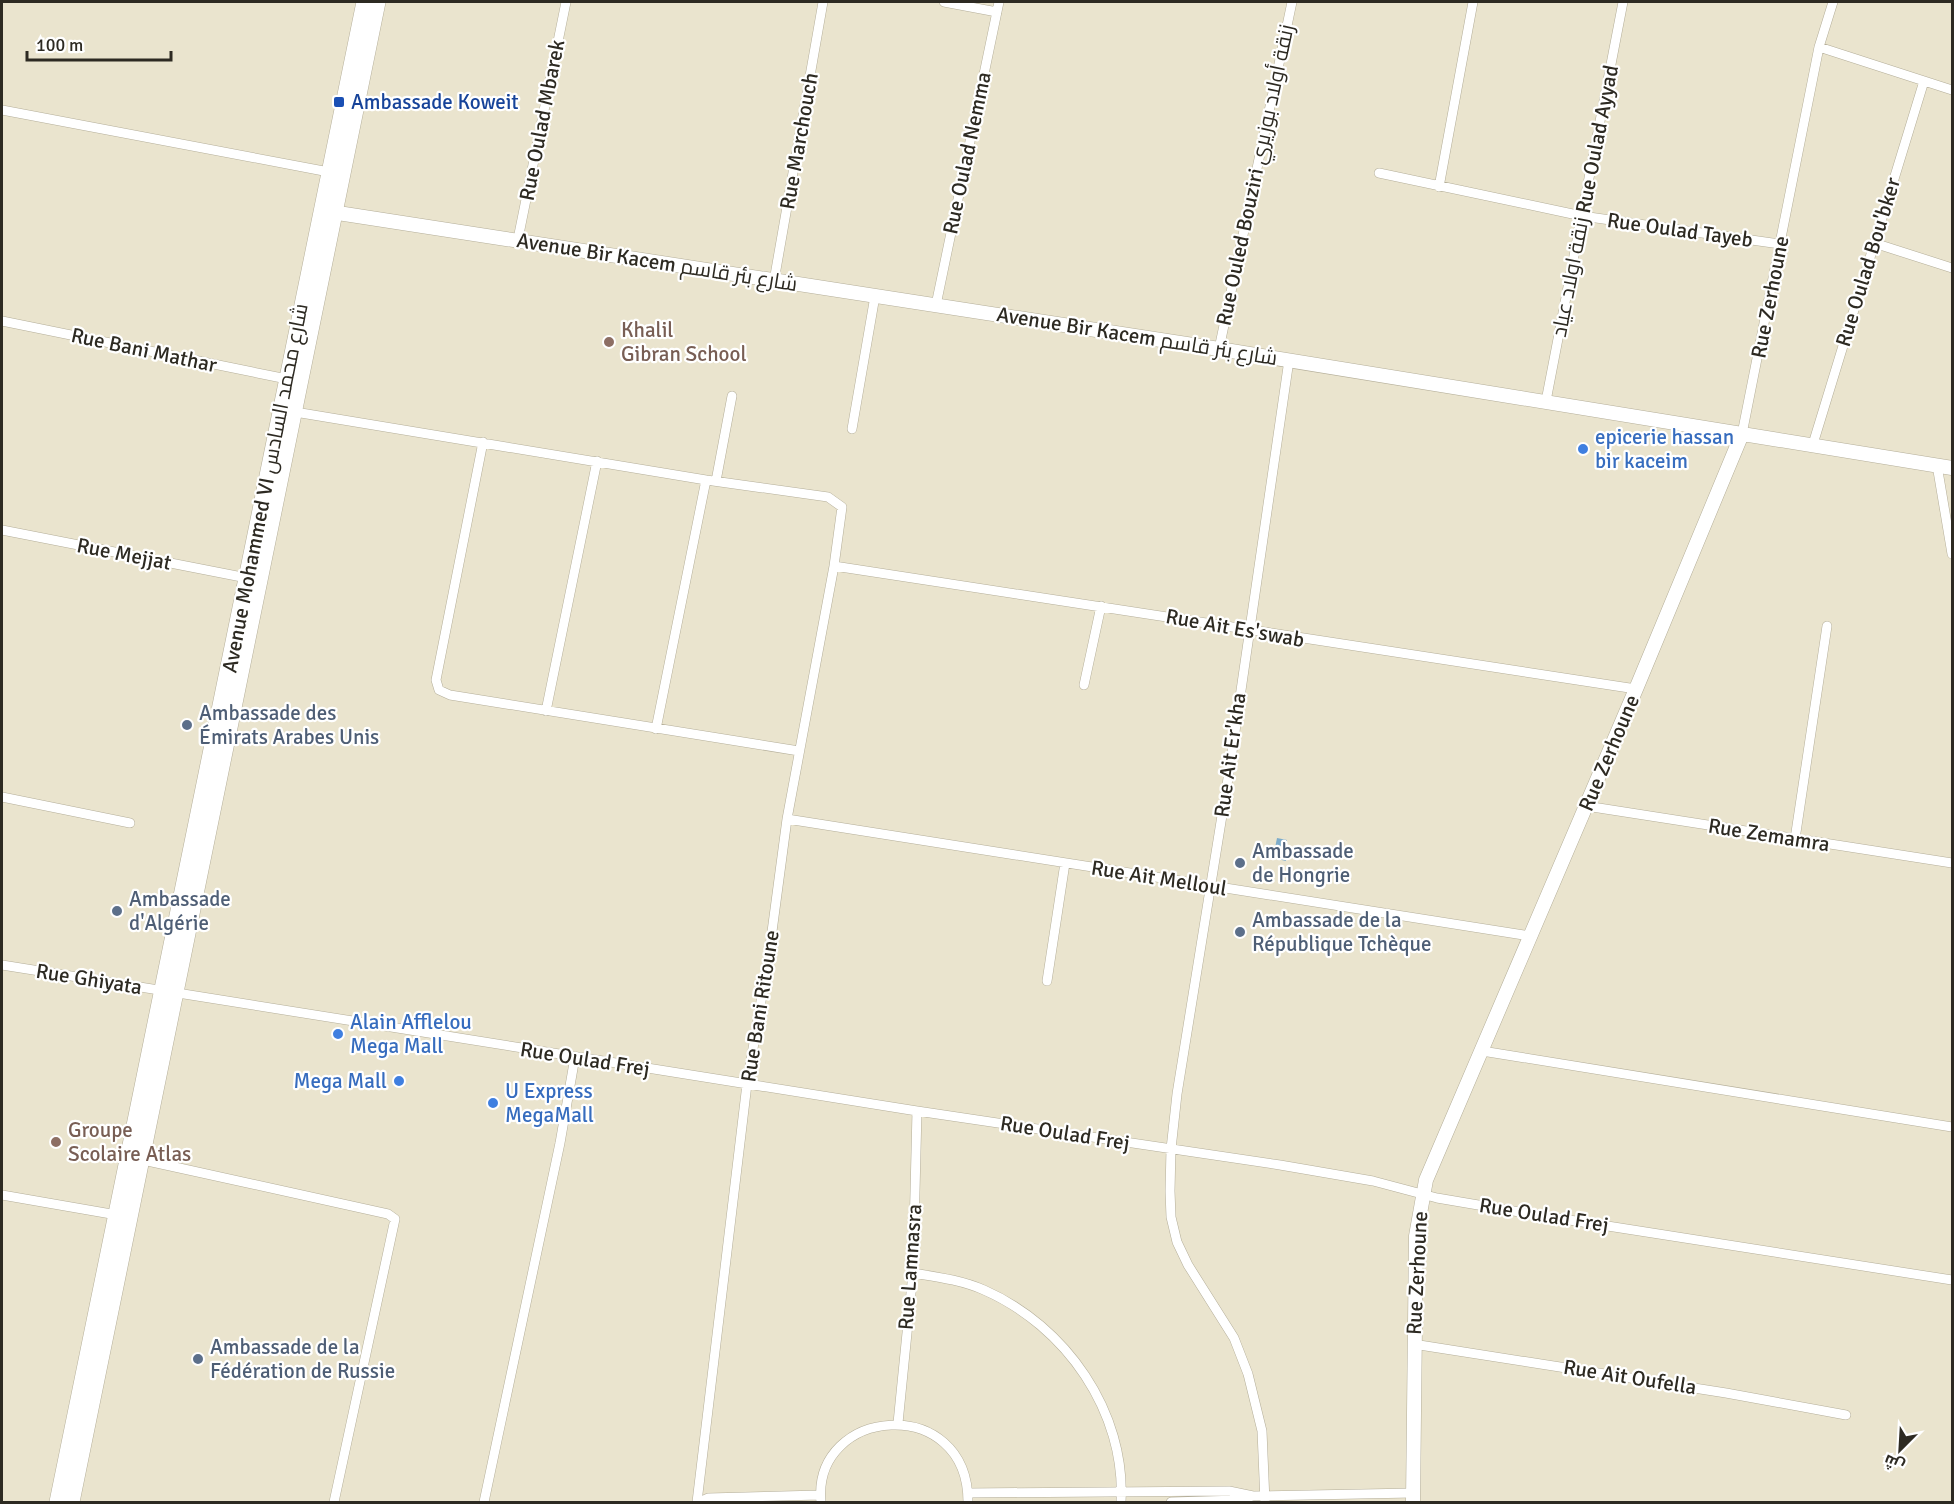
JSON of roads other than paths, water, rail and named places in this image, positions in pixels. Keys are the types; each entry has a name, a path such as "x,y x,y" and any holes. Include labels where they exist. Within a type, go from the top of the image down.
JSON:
{"main road":[{"name":"Avenue Mohammed VI شارع محمد السادس","path":"57,1503 117,1215 170,992 295,412 328,211 329,172 364,2"},
{"name":"Avenue Mohammed VI شارع محمد السادس","path":"72,1503 143,1160 170,992 247,578 287,379 378,2"}],"street":[{"name":"Rue Oulad Mbarek","path":"518,239 566,2"},
{"name":"Rue Marchouch","path":"774,280 823,2"},
{"path":"944,2 997,12"},
{"name":"Rue Oulad Nemma","path":"936,305 999,2"},
{"name":"Rue Ouled Bouziri زنقة أولاد بوزيري","path":"1219,349 1292,2"},
{"path":"1439,187 1473,2"},
{"name":"زنقة اولاد عياد Rue Oulad Ayyad","path":"1546,401 1623,2"},
{"name":"Rue Zerhoune","path":"1413,1498 1416,1236 1422,1194 1433,1162 1586,807 1742,434 1819,47 1833,2"},
{"path":"1819,47 1953,90"},
{"name":"Rue Oulad Bou'bker","path":"1814,444 1924,81"},
{"path":"2,110 329,172"},
{"name":"Rue Oulad Tayeb","path":"1379,173 1582,216 1780,244"},
{"name":"Avenue Bir Kacem شارع بئر قاسم","path":"328,211 1289,360 1953,468"},
{"path":"1874,243 1953,268"},
{"path":"852,429 875,296"},
{"name":"Rue Bani Mathar","path":"2,321 287,379"},
{"name":"Rue Ait Er'kha","path":"1265,1499 1262,1431 1248,1374 1234,1338 1188,1265 1177,1242 1171,1217 1171,1149 1289,360"},
{"path":"656,729 732,396"},
{"path":"295,412 711,480"},
{"path":"483,442 436,680 437,686 443,693 799,751"},
{"path":"546,711 597,460"},
{"path":"1936,465 1953,554"},
{"name":"Rue Bani Ritoune","path":"698,1501 747,1084 769,954 787,819 843,516 842,507 828,497 711,480"},
{"name":"Rue Mejjat","path":"2,530 247,578"},
{"name":"Rue Ait Es'swab","path":"834,566 1636,689"},
{"path":"1084,685 1101,606"},
{"path":"1795,839 1827,626"},
{"path":"2,797 130,823"},
{"name":"Rue Zemamra","path":"1586,807 1953,863"},
{"name":"Rue Ait Melloul","path":"787,819 1530,936"},
{"path":"1047,981 1065,863"},
{"name":"Rue Ghiyata","path":"2,965 170,992"},
{"name":"Rue Oulad Frej","path":"170,992 1374,1181 1422,1194 1953,1280"},
{"path":"1482,1051 1953,1127"},
{"path":"484,1503 560,1143 574,1057"},
{"name":"Rue Lamnasra","path":"898,1423 913,1273 917,1111"},
{"path":"143,1160 392,1215 395,1219 334,1503"},
{"path":"2,1195 117,1215"},
{"path":"913,1273 957,1280 985,1291 1039,1324 1061,1345 1088,1378 1102,1406 1116,1451 1122,1490 1121,1503"},
{"name":"Rue Ait Oufella","path":"1413,1344 1759,1398 1846,1415"},
{"path":"698,1501 708,1498 821,1499 825,1471 838,1450 856,1434 880,1425 898,1423 929,1432 950,1449 963,1472 968,1498 1122,1490 1229,1491 1265,1499 1413,1498"},
{"path":"1171,1503 1239,1500 1253,1496"}],"water":[{"path":"1277,838 1287,840 1286,861 1273,858"}],"place":[{"name":"Ambassade Koweit","path":"339,102"},
{"name":"Khalil Gibran School","path":"609,342"},
{"name":"epicerie hassan bir kaceim","path":"1583,449"},
{"name":"Ambassade des Émirats Arabes Unis","path":"187,725"},
{"name":"Ambassade de Hongrie","path":"1240,863"},
{"name":"Ambassade d'Algérie","path":"117,911"},
{"name":"Ambassade de la République Tchèque","path":"1240,932"},
{"name":"Alain Afflelou Mega Mall","path":"338,1034"},
{"name":"Mega Mall","path":"399,1081"},
{"name":"U Express MegaMall","path":"493,1103"},
{"name":"Groupe Scolaire Atlas","path":"56,1142"},
{"name":"Ambassade de la Fédération de Russie","path":"198,1359"}]}
